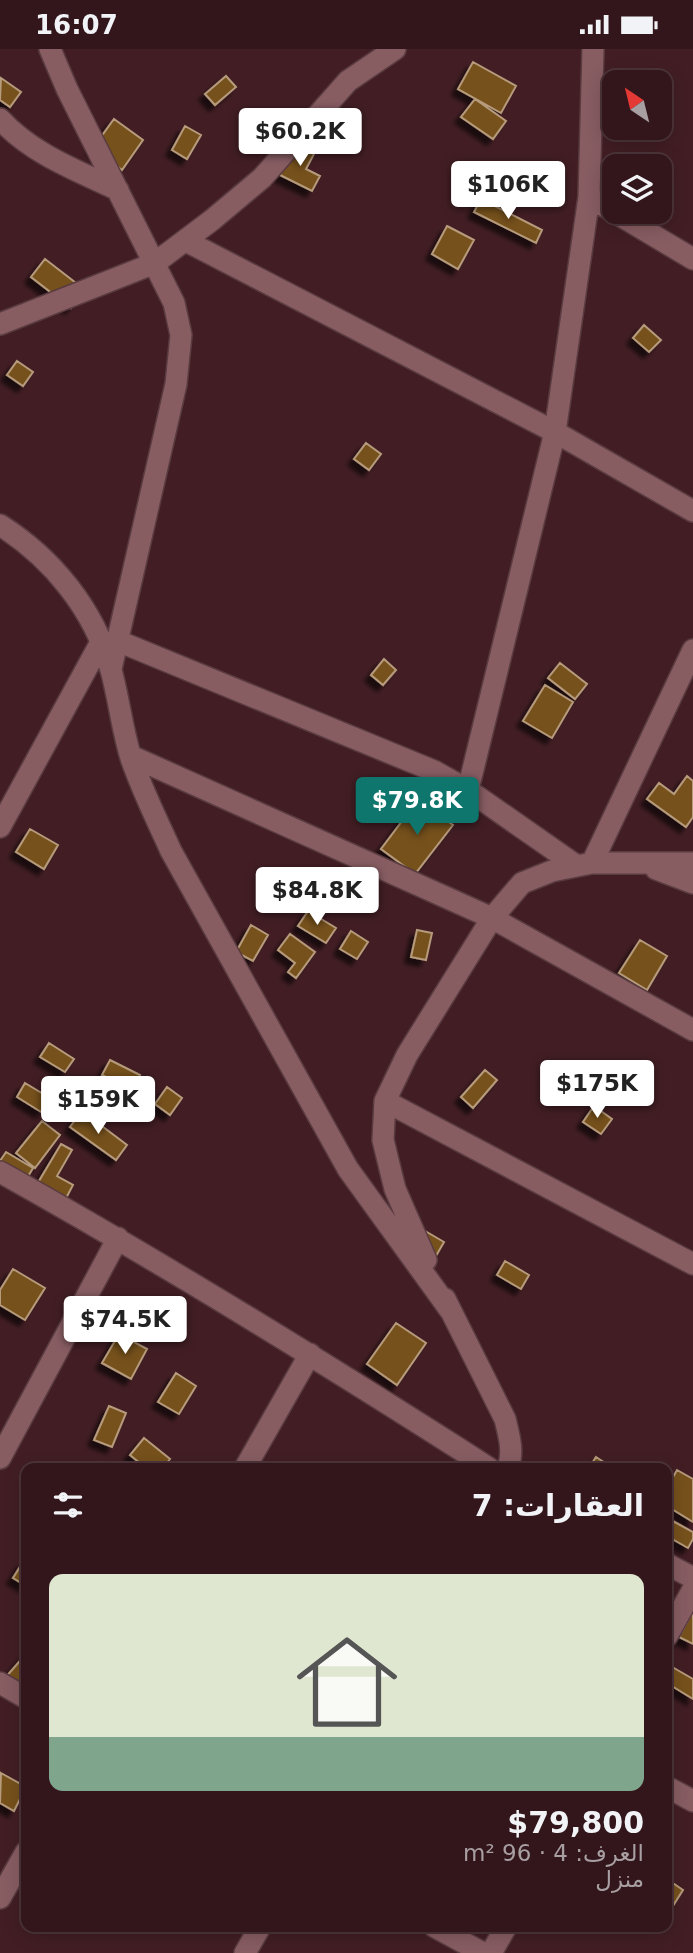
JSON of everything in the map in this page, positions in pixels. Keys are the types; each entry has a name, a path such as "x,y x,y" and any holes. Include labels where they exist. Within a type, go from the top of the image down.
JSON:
{"street":[{"path":"0,827 109,642 176,384 181,335 174,303 67,89 50,49"},
{"path":"0,324 155,264 262,178 348,81 396,49"},
{"path":"468,790 555,432 589,197 593,49"},
{"path":"0,119 43,155 118,190"},
{"path":"589,197 693,259"},
{"path":"186,241 555,432 693,511"},
{"path":"0,525 26,541 46,560 71,589 90,620 109,642 434,771 584,865"},
{"path":"109,642 111,669 131,756 145,796 171,851 348,1169 450,1310"},
{"path":"584,865 693,650"},
{"path":"131,756 492,918 693,1030"},
{"path":"640,863 693,883"},
{"path":"510,1463 510,1439 505,1419 414,1235 395,1189 383,1140 385,1101 407,1055 492,918 522,883 552,871 584,865 693,863"},
{"path":"385,1101 693,1264"},
{"path":"0,1172 118,1238 310,1354 481,1463"},
{"path":"0,1458 118,1238"},
{"path":"248,1463 310,1354"},
{"path":"672,1567 693,1578"},
{"path":"672,1627 693,1589"},
{"path":"0,1683 21,1695"},
{"path":"672,1790 693,1801"},
{"path":"0,1898 21,1860"},
{"path":"245,1953 257,1932"},
{"path":"444,1932 483,1953"},
{"path":"492,1953 503,1932"}],"building":[{"path":"473,62 516,86 501,113 458,89"},
{"path":"226,76 236,87 215,105 205,94"},
{"path":"1,78 21,92 10,107 0,100"},
{"path":"475,99 506,121 493,139 461,117"},
{"path":"114,119 143,140 122,170 93,148"},
{"path":"185,126 201,135 187,159 172,150"},
{"path":"295,144 314,154 306,169 320,176 312,191 280,175"},
{"path":"481,199 542,230 536,243 474,212"},
{"path":"447,226 474,240 458,269 432,254"},
{"path":"45,259 85,290 71,308 31,277"},
{"path":"644,325 661,340 649,352 633,338"},
{"path":"17,361 33,372 23,386 7,375"},
{"path":"366,443 381,454 369,470 354,459"},
{"path":"384,659 396,670 383,685 371,675"},
{"path":"560,663 587,684 575,699 548,678"},
{"path":"545,685 573,702 552,738 523,721"},
{"path":"687,776 693,781 693,817 686,827 647,799 659,783 674,794"},
{"path":"418,800 453,825 415,874 381,849"},
{"path":"30,829 58,845 44,869 16,852"},
{"path":"308,911 336,928 326,943 298,926"},
{"path":"251,925 268,935 253,961 236,952"},
{"path":"417,930 432,933 426,960 411,957"},
{"path":"351,931 368,942 357,959 340,949"},
{"path":"290,934 315,952 296,978 288,972 295,963 278,950"},
{"path":"640,940 667,956 647,990 619,973"},
{"path":"49,1043 74,1059 65,1072 40,1057"},
{"path":"110,1060 140,1075 132,1090 102,1075"},
{"path":"485,1070 497,1080 473,1108 461,1097"},
{"path":"104,1080 118,1093 106,1107 91,1092"},
{"path":"25,1083 50,1098 41,1112 17,1097"},
{"path":"167,1087 182,1098 170,1115 155,1104"},
{"path":"594,1106 612,1119 601,1134 583,1122"},
{"path":"82,1111 127,1145 116,1160 70,1127"},
{"path":"42,1121 60,1135 35,1168 16,1153"},
{"path":"61,1144 72,1150 57,1176 73,1185 64,1202 36,1186"},
{"path":"6,1152 33,1168 24,1183 0,1168 0,1161"},
{"path":"420,1228 444,1242 436,1256 412,1242"},
{"path":"505,1261 529,1275 521,1289 497,1275"},
{"path":"13,1269 45,1288 25,1320 0,1305 0,1290"},
{"path":"396,1323 426,1343 397,1385 367,1364"},
{"path":"119,1334 147,1349 131,1379 102,1363"},
{"path":"176,1373 196,1386 179,1414 158,1402"},
{"path":"109,1406 126,1413 112,1447 94,1440"},
{"path":"144,1438 170,1459 167,1463 140,1463 130,1455"},
{"path":"596,1457 605,1463 592,1463"},
{"path":"677,1470 693,1479 693,1522 672,1509 672,1479"},
{"path":"672,1521 693,1532 688,1548 672,1539"},
{"path":"21,1565 21,1583 13,1578"},
{"path":"693,1611 693,1644 679,1637"},
{"path":"21,1660 21,1691 4,1679"},
{"path":"672,1667 693,1679 693,1699 672,1686"},
{"path":"1,1773 21,1784 21,1797 14,1811 0,1803"},
{"path":"672,1882 683,1890 672,1907"}]}
